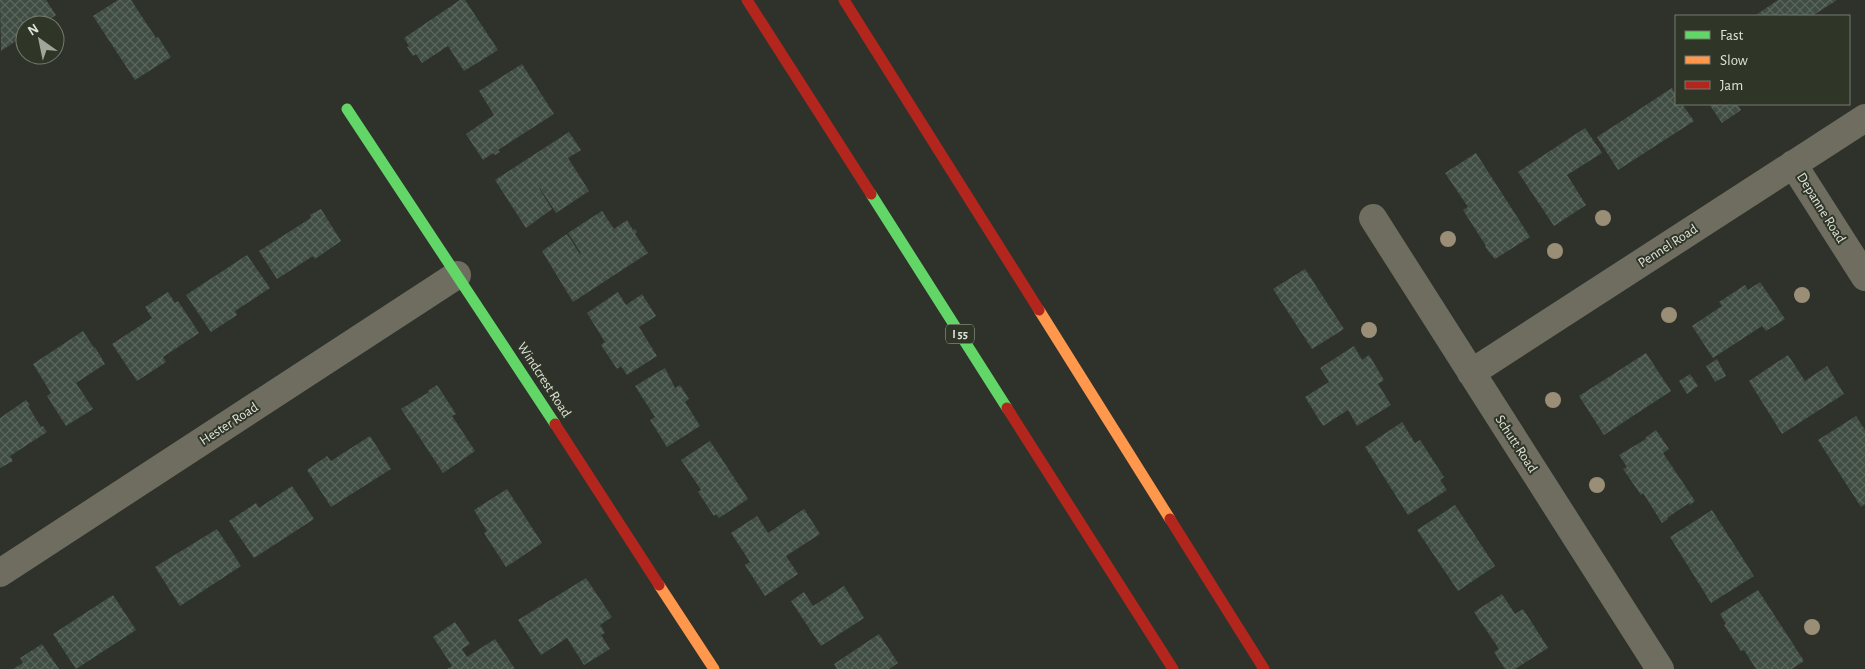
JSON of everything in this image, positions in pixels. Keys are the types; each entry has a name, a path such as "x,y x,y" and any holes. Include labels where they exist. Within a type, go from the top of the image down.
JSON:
{"main road":[{"name":"I 55","path":"747,0 1173,669"},
{"path":"844,0 1264,669"},
{"name":"Windcrest Road","path":"347,109 714,669"}],"street":[{"name":"Pennel Road","path":"1471,373 1865,118"},
{"name":"Depanne Road","path":"1793,164 1865,277"},
{"name":"Schutt Road","path":"1373,218 1660,669"},
{"name":"Hester Road","path":"0,573 457,275"}],"building":[{"path":"0,0 46,0 56,15 15,15 15,42 1,51"},
{"path":"118,0 131,0 171,57 135,80 93,16"},
{"path":"460,0 465,0 498,50 464,71 448,46 422,63 416,54 413,56 404,38"},
{"path":"1778,0 1837,0 1814,15 1756,15"},
{"path":"522,64 554,114 498,150 500,152 495,155 493,153 483,160 466,134 494,115 479,91"},
{"path":"1672,88 1675,93 1675,105 1683,105 1694,121 1618,170 1597,137"},
{"path":"1710,105 1738,105 1741,110 1722,123"},
{"path":"1585,128 1602,153 1567,175 1586,205 1554,226 1518,172"},
{"path":"569,132 581,150 568,158 589,191 556,213 539,188 552,209 526,228 495,180"},
{"path":"1476,153 1530,237 1495,259 1485,247 1463,210 1468,207 1445,173"},
{"path":"321,209 341,241 315,259 313,256 277,279 259,251 311,218 310,215"},
{"path":"602,211 614,229 627,220 633,230 635,229 637,232 635,234 648,253 573,302 542,251 567,234 580,254 568,233"},
{"path":"247,255 270,288 235,311 237,315 211,332 186,295"},
{"path":"1305,269 1344,329 1312,349 1273,289"},
{"path":"1760,282 1785,319 1766,331 1762,326 1713,358 1692,326 1722,306 1719,302 1745,285 1748,290"},
{"path":"168,292 175,303 178,301 199,333 163,357 166,362 137,381 112,344 152,318 145,307"},
{"path":"618,292 626,305 642,294 656,316 639,327 657,356 627,375 621,366 617,369 601,345 605,342 587,313"},
{"path":"83,331 105,364 76,383 93,409 66,426 47,396 51,393 33,364"},
{"path":"1354,346 1362,360 1369,355 1384,380 1378,384 1391,405 1357,426 1348,410 1323,426 1305,397 1329,382 1320,368"},
{"path":"1646,353 1671,391 1604,435 1579,396"},
{"path":"1788,355 1805,381 1827,366 1844,394 1782,434 1749,381"},
{"path":"1717,359 1726,376 1715,382 1706,366"},
{"path":"665,368 675,388 680,385 689,399 685,402 700,426 667,447 650,420 655,417 635,386"},
{"path":"1690,374 1698,386 1687,394 1679,381"},
{"path":"437,385 456,414 452,416 475,451 443,473 401,409"},
{"path":"26,400 41,427 43,426 47,432 10,456 13,461 0,468 0,418"},
{"path":"1856,416 1865,430 1865,504 1861,507 1818,440"},
{"path":"1402,422 1415,443 1420,440 1444,477 1440,480 1447,490 1408,515 1365,447"},
{"path":"1656,430 1669,449 1663,453 1695,501 1690,505 1689,503 1662,523 1643,493 1641,495 1623,469 1627,467 1619,455 1646,439"},
{"path":"370,436 391,469 331,507 307,470 327,456 331,461"},
{"path":"710,441 748,499 719,518 716,514 714,516 698,492 701,490 681,460"},
{"path":"292,486 314,519 254,558 229,521 256,503 259,508"},
{"path":"507,489 542,543 506,567 484,533 487,531 474,510"},
{"path":"1455,505 1495,566 1458,591 1417,530"},
{"path":"804,509 820,534 786,556 798,574 765,596 745,565 750,562 731,533 757,516 768,533"},
{"path":"1712,510 1754,576 1711,603 1670,537"},
{"path":"217,529 241,566 180,606 155,567"},
{"path":"586,578 612,617 600,625 605,633 601,635 610,649 584,665 567,638 541,655 518,620"},
{"path":"844,586 864,618 821,646 791,601 804,592 813,606"},
{"path":"1758,590 1804,661 1792,669 1756,669 1744,650 1741,651 1724,625 1726,624 1720,614"},
{"path":"1502,594 1515,614 1523,609 1548,648 1515,669 1505,669 1494,652 1499,649 1474,612"},
{"path":"113,595 136,630 76,669 53,634"},
{"path":"455,622 470,644 462,649 467,657 495,639 515,669 447,669 452,666 433,637"},
{"path":"879,634 898,663 889,669 837,669 834,664"},
{"path":"42,644 59,669 13,669 23,663 20,658"}],"traffic: fast":[{"path":"347,109 555,424"},
{"path":"871,194 1007,408"}],"traffic: slow":[{"path":"1039,310 1170,519"},
{"path":"659,585 714,669"}],"traffic: jam":[{"path":"747,0 871,194"},
{"path":"844,0 1039,310"},
{"path":"1007,408 1173,669"},
{"path":"555,424 659,585"},
{"path":"1170,519 1264,669"}]}
